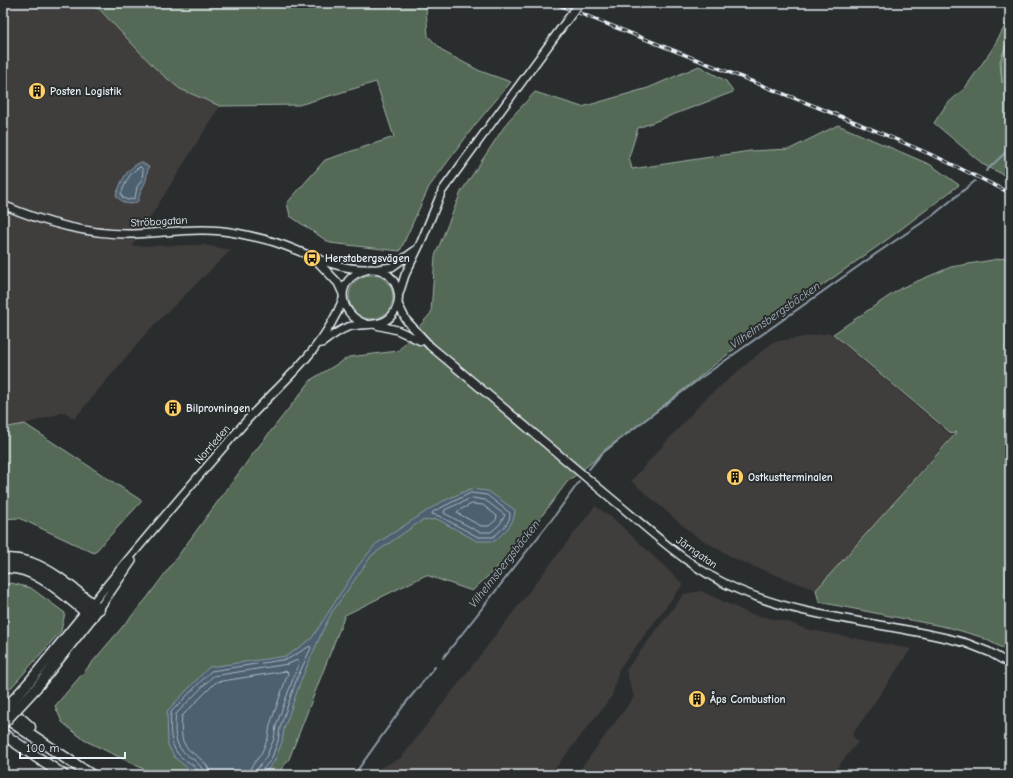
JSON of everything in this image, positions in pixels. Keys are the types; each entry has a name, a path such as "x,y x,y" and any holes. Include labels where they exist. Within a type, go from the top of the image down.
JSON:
{"highway":[{"path":"3,559 31,563 46,571 92,611"},
{"path":"3,568 21,568 36,574 92,611"},
{"path":"3,703 77,766"},
{"path":"3,716 91,775"},
{"path":"3,734 63,775"}],"main road":[{"path":"3,724 92,611"},
{"path":"3,710 34,684"}],"street":[{"path":"315,349 342,329 356,325 380,323 390,317 398,304 399,294 405,274 418,249 442,191 580,3"},
{"name":"Ströbogatan","path":"3,205 44,222 102,233 132,234 203,230 235,232 279,243 315,259 350,268 368,269"},
{"path":"315,349 331,326 349,280 358,272 368,269 392,267 418,249"},
{"name":"Ströbogatan","path":"315,259 338,283 343,297"},
{"path":"376,269 391,277 399,294"},
{"path":"343,297 346,310 353,318 370,325"},
{"name":"Järngatan","path":"398,304 406,320 430,346 655,535 689,561 721,581 738,590 782,606 966,643 989,652 1010,664"},
{"name":"Järngatan","path":"370,325 397,330 430,346"},
{"name":"Norrleden","path":"92,611 146,539 250,418 315,349"}],"shaded area":[{"path":"3,3 78,3 98,9 157,70 180,89 220,106 132,246 204,245 231,250 148,331 74,419 65,412 25,424 3,428"},
{"path":"830,333 952,436 816,590 739,561 694,535 631,481 704,400 773,342"},
{"path":"595,506 614,519 683,584 619,669 612,696 550,775 365,775 401,758"},
{"path":"701,591 750,614 788,622 806,629 911,649 852,735 858,742 831,775 576,775 634,697 626,670 684,594"}],"green space":[{"path":"78,3 440,3 426,8 428,36 444,52 480,71 511,82 475,125 429,187 400,251 330,243 290,216 287,203 325,160 394,137 376,82 299,105 220,106 180,89 157,70 99,9"},
{"path":"1010,17 1010,34 1000,61 1002,83 1001,62 1010,37 1010,178 984,165 934,123 946,105 965,88 991,51"},
{"path":"699,66 726,81 733,92 638,128 629,157 632,169 750,151 790,149 838,125 931,165 959,185 888,239 752,335 567,482 518,548 472,591 426,575 345,615 289,759 277,775 156,775 84,740 62,722 55,706 147,598 252,455 312,379 349,357 398,351 431,313 435,256 461,192 508,121 535,92 582,107 648,88"},
{"path":"1010,257 1010,652 981,637 951,628 819,602 816,590 957,432 952,434 833,334 901,288 951,267"},
{"path":"371,275 383,279 389,285 393,297 389,309 383,315 371,319 359,315 353,309 349,297 353,285 359,279"},
{"path":"25,424 142,501 94,553 19,518 3,519 3,428"},
{"path":"11,583 31,588 65,613 61,631 10,689 3,686 3,585"}],"water":[{"path":"141,162 149,167 146,181 138,201 132,204 123,202 116,195 122,180 131,168"},
{"path":"470,489 488,491 515,510 515,515 511,524 495,541 477,541 437,519 421,521 372,555 332,612 323,630 301,680 284,729 282,742 274,762 263,775 196,775 175,758 168,745 167,711 209,667 287,656 312,638 358,566 376,544 439,503"}],"waterway":[{"name":"Vilhelmsbergsbäcken","path":"986,171 1010,148"},
{"name":"Vilhelmsbergsbäcken","path":"589,469 604,451 702,377 932,216 975,181"},
{"name":"Vilhelmsbergsbäcken","path":"443,658 553,518 579,482"},
{"name":"Vilhelmsbergsbäcken","path":"354,775 404,705 435,667"}],"railway":[{"path":"554,3 860,124 939,158 1010,193"}],"place":[{"name":"Posten Logistik","path":"37,91"},
{"name":"Herstabergsvägen","path":"312,258"},
{"name":"Bilprovningen","path":"173,408"},
{"name":"Ostkustterminalen","path":"735,477"},
{"name":"Åps Combustion","path":"697,699"}]}
